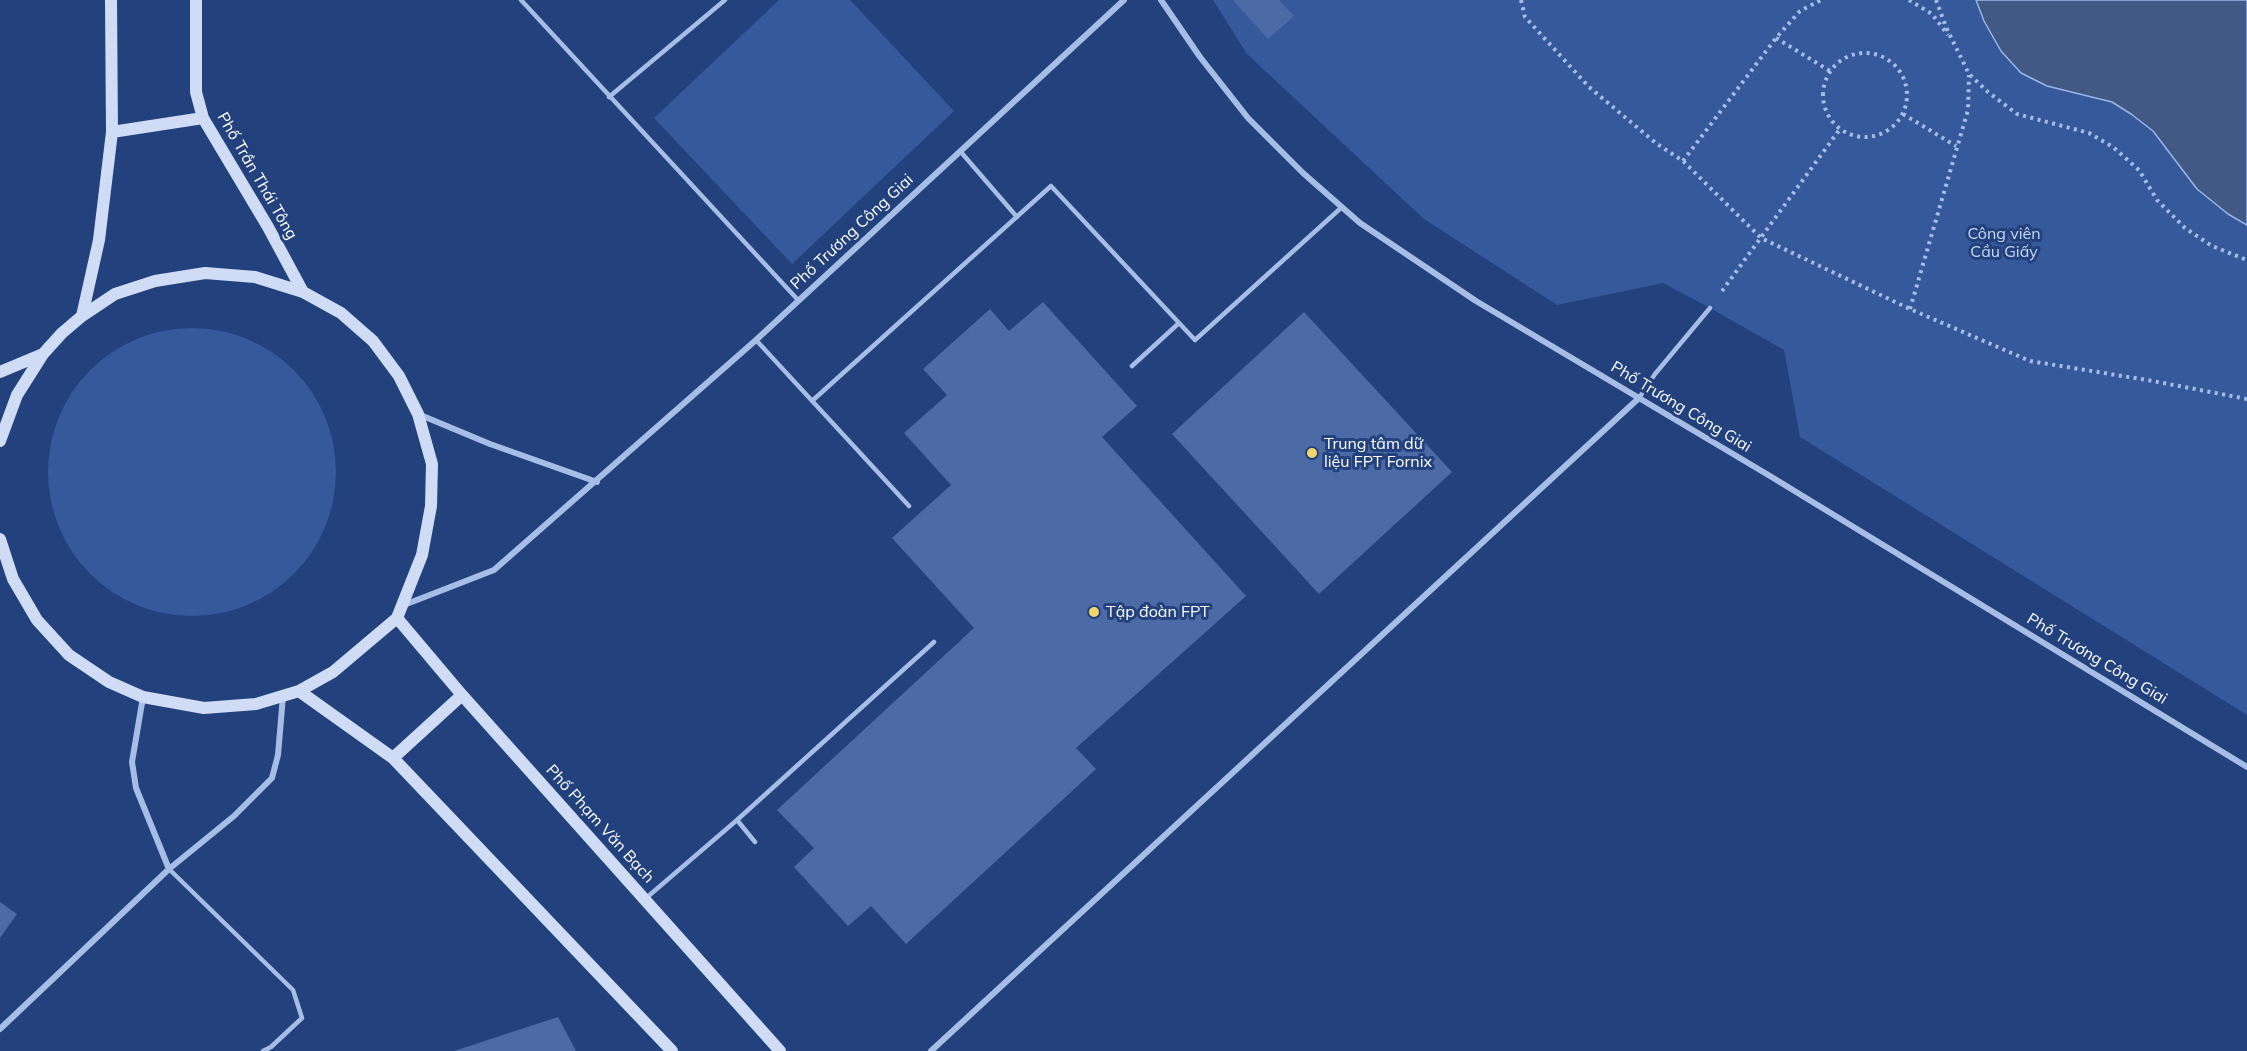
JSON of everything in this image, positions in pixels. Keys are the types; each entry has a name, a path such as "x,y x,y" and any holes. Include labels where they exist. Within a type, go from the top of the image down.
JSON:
{"main road":[{"path":"82,316 99,240 112,132 111,0"},
{"name":"Phố Trần Thái Tông","path":"196,0 196,92 203,118 303,292"},
{"path":"112,132 203,118"},
{"path":"0,441 17,395 43,354 82,316 115,294 155,281 205,273 255,277 303,292 340,313 373,341 399,375 418,414 432,464 431,506 422,555 397,618 333,672 299,691 256,704 204,708 144,698 109,682 69,655 37,620 13,579 0,539"},
{"path":"0,372 43,354"},
{"path":"0,569 13,579"},
{"name":"Phố Phạm Văn Bạch","path":"397,618 462,695 780,1051"},
{"path":"299,691 393,758 672,1051"},
{"path":"393,758 462,695"}],"street":[{"name":"Phố Trương Công Giai","path":"403,605 494,570 597,482 756,340 1124,0"},
{"name":"Phố Trương Công Giai","path":"1161,0 1200,57 1248,118 1303,173 1360,223 1476,301 2247,767"},
{"path":"931,1051 1639,398"},
{"path":"418,414 490,444 597,482"},
{"path":"0,1029 169,869 234,816 272,778 278,756 283,695"},
{"path":"144,698 132,762 136,788 169,869"}],"lane":[{"path":"521,0 798,300"},
{"path":"609,97 725,0"},
{"path":"960,151 1017,217"},
{"path":"812,401 1051,186 1195,340 1342,207"},
{"path":"1639,398 1655,374 1710,308"},
{"path":"1132,366 1179,324"},
{"path":"756,340 909,506"},
{"path":"645,899 737,820 934,642"},
{"path":"737,820 755,843"},
{"path":"169,869 293,990 302,1018 271,1047 263,1051"}],"path":[{"path":"1521,0 1525,16 1589,87 1657,144 1683,161 1761,238 1910,309 2030,361 2247,399"},
{"path":"1683,161 1776,38 1800,11 1821,0"},
{"path":"1909,0 1932,14 1954,43"},
{"path":"1936,0 1969,75 2018,114 2089,133 2113,147 2139,170 2157,200 2185,228 2212,246 2247,260"},
{"path":"1776,38 1830,72"},
{"path":"1867,53 1880,56 1892,63 1902,74 1907,86 1907,101 1903,114 1895,126 1883,133 1870,137 1856,136 1840,129 1826,111 1823,98 1824,84 1830,72 1840,61 1853,55 1867,53"},
{"path":"1910,309 1968,110 1969,75"},
{"path":"1903,114 1956,146"},
{"path":"1710,308 1840,129"}],"green space":[{"path":"779,0 850,0 954,111 792,264 654,118"},
{"name":"Công viên Cầu Giấy","path":"1213,0 2247,0 2247,715 1800,437 1784,350 1663,283 1557,305 1424,219 1247,54"},
{"path":"192,328 220,331 247,339 272,352 294,370 312,392 325,417 333,444 336,472 333,500 325,527 312,552 294,574 272,592 247,605 220,613 192,616 164,613 137,605 112,592 90,574 72,552 59,527 51,500 48,472 51,444 59,417 72,392 90,370 112,352 137,339 164,331"}],"shaded area":[{"path":"1976,0 2247,0 2247,225 2228,214 2197,189 2153,131 2131,114 2112,102 2047,86 2021,73 2001,51 1984,21"}],"building":[{"path":"1233,0 1279,0 1294,16 1268,39"},
{"name":"Tập đoàn FPT","path":"1043,302 1137,406 1102,437 1246,596 1076,748 1096,769 906,944 871,906 848,926 794,867 814,848 777,810 974,628 892,538 951,485 904,433 947,395 923,369 990,309 1009,331"},
{"name":"Trung tâm dữ liệu FPT Fornix","path":"1304,312 1452,472 1319,594 1172,434"},
{"path":"0,902 17,914 0,938"},
{"path":"558,1017 576,1051 454,1051"}],"place":[{"name":"Trung tâm dữ liệu FPT Fornix","path":"1312,453"},
{"name":"Tập đoàn FPT","path":"1094,612"}]}
